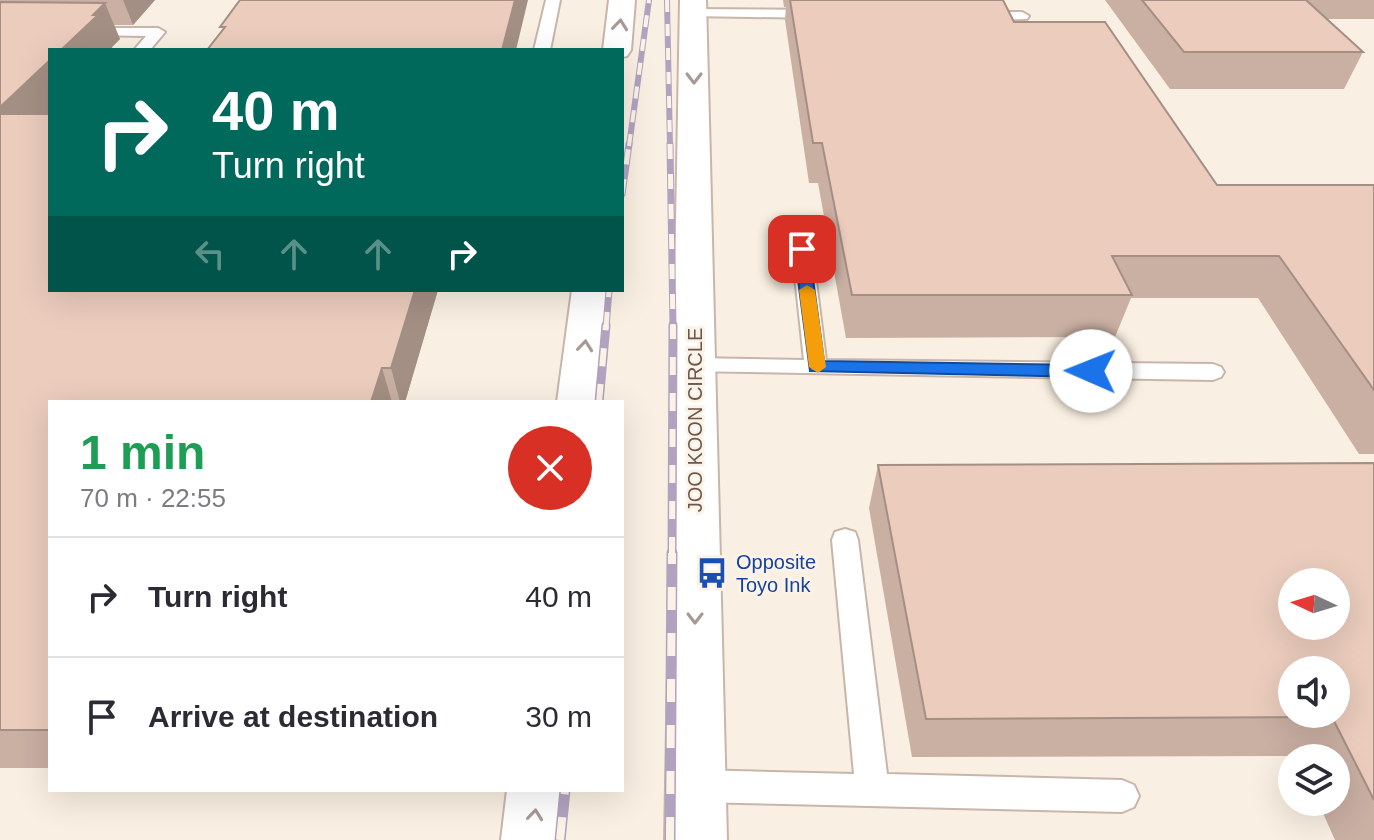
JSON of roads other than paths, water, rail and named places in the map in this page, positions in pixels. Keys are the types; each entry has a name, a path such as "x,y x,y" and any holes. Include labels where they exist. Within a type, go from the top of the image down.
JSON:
{"street":[{"path":"617,48 622,0"},
{"name":"JOO KOON CIRCLE","path":"694,7 696,840"},
{"path":"579,400 591,292"},
{"path":"532,840 537,792"}],"lane":[{"path":"542,48 553,0"},
{"path":"694,7 831,15"},
{"path":"958,16 1022,16"},
{"path":"63,32 158,32 144,48"},
{"path":"802,249 816,367"},
{"path":"694,366 1213,372"},
{"path":"845,540 872,790"},
{"path":"696,786 1122,796"}],"railway":[{"path":"629,146 649,0"},
{"path":"667,0 670,146"},
{"path":"624,180 629,144"},
{"path":"670,144 673,327"},
{"path":"606,327 609,292"},
{"path":"599,400 606,325"},
{"path":"672,555 673,327"},
{"path":"670,840 672,553"},
{"path":"560,840 565,792"}],"place":[{"name":"Opposite Toyo Ink","path":"712,573"}]}
